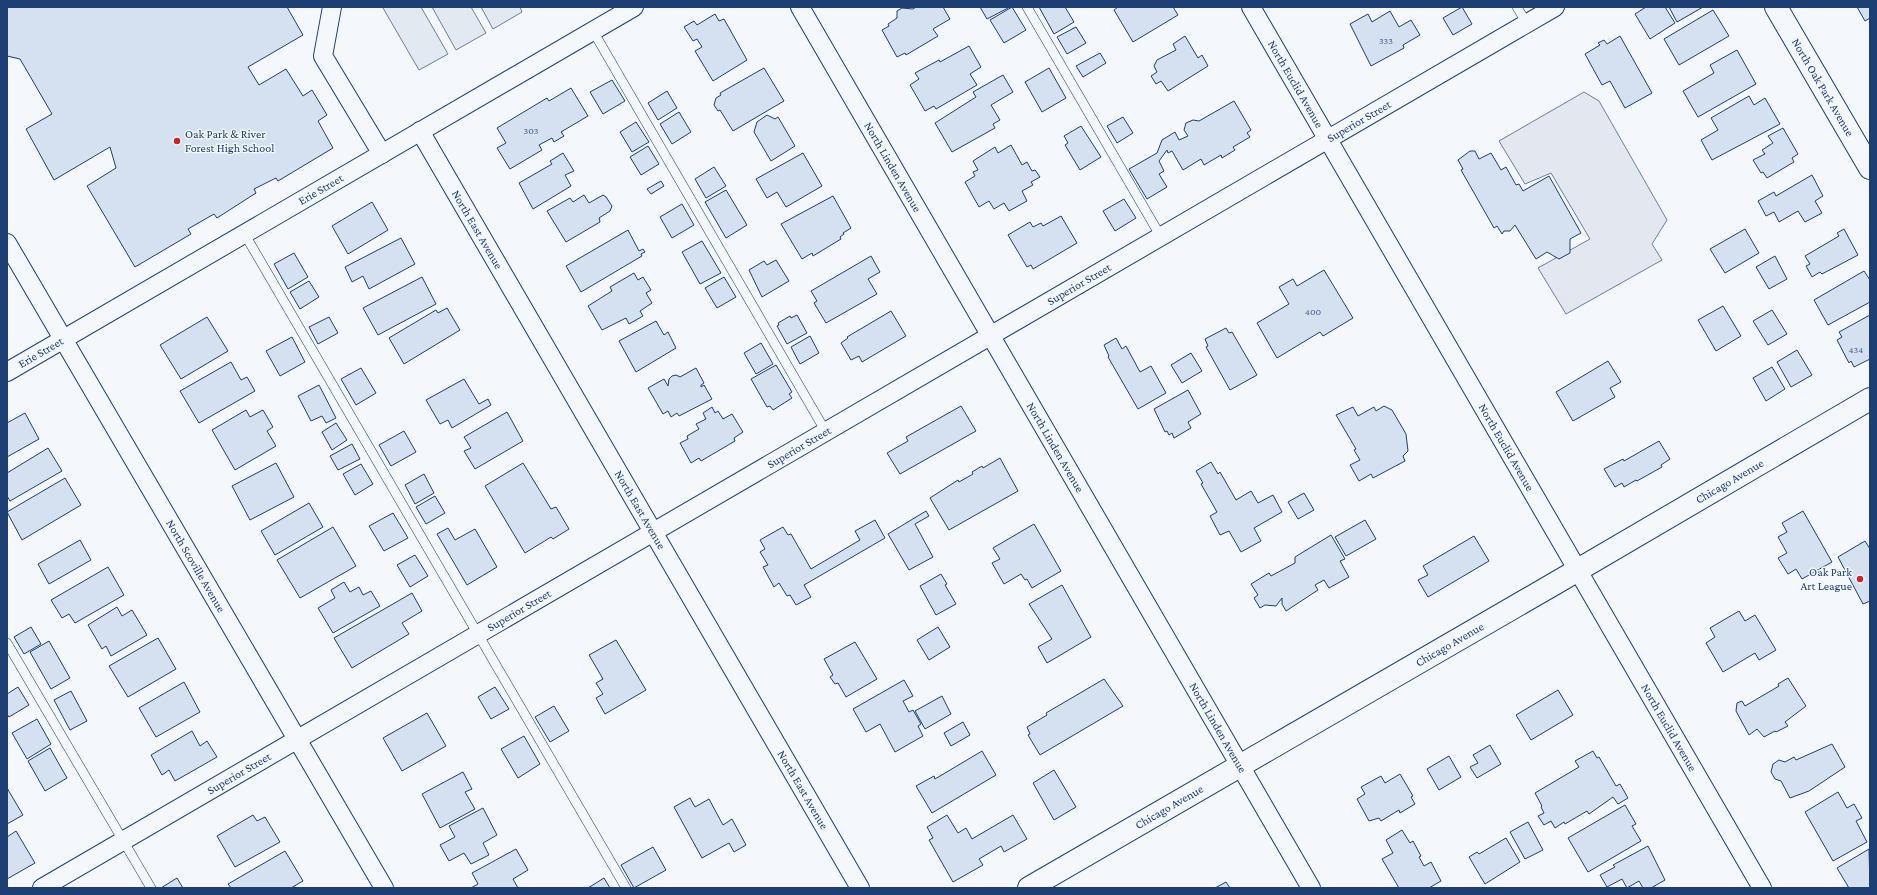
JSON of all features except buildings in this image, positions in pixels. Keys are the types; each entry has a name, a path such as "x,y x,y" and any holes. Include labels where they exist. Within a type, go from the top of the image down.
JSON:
{"main road":[{"name":"North Oak Park Avenue","path":"1776,7 1870,168"},
{"name":"Chicago Avenue","path":"1029,888 1578,571 1870,399"}],"street":[{"path":"332,7 323,56 382,154"},
{"name":"Erie Street","path":"7,372 63,338 634,7"},
{"name":"North Linden Avenue","path":"800,7 1311,888"},
{"name":"North Euclid Avenue","path":"1251,7 1762,888"},
{"name":"Superior Street","path":"42,888 1555,7"},
{"name":"North East Avenue","path":"420,131 860,888"},
{"name":"North Scoville Avenue","path":"7,243 384,888"}],"lane":[{"path":"1027,7 1161,237"},
{"path":"1517,7 1527,24"},
{"path":"593,31 826,432"},
{"path":"244,233 626,888"},
{"path":"7,643 150,888"}],"shaded area":[{"path":"421,7 448,54 419,70 383,8"},
{"path":"432,7 471,7 486,33 456,50"},
{"path":"481,7 520,7 522,12 493,29"},
{"path":"1584,92 1599,101 1667,220 1652,244 1662,260 1566,314 1538,268 1590,239 1551,173 1525,184 1499,141"}],"place":[{"name":"Oak Park & River Forest High School","path":"177,141"},
{"name":"Oak Park Art League","path":"1860,579"}]}
